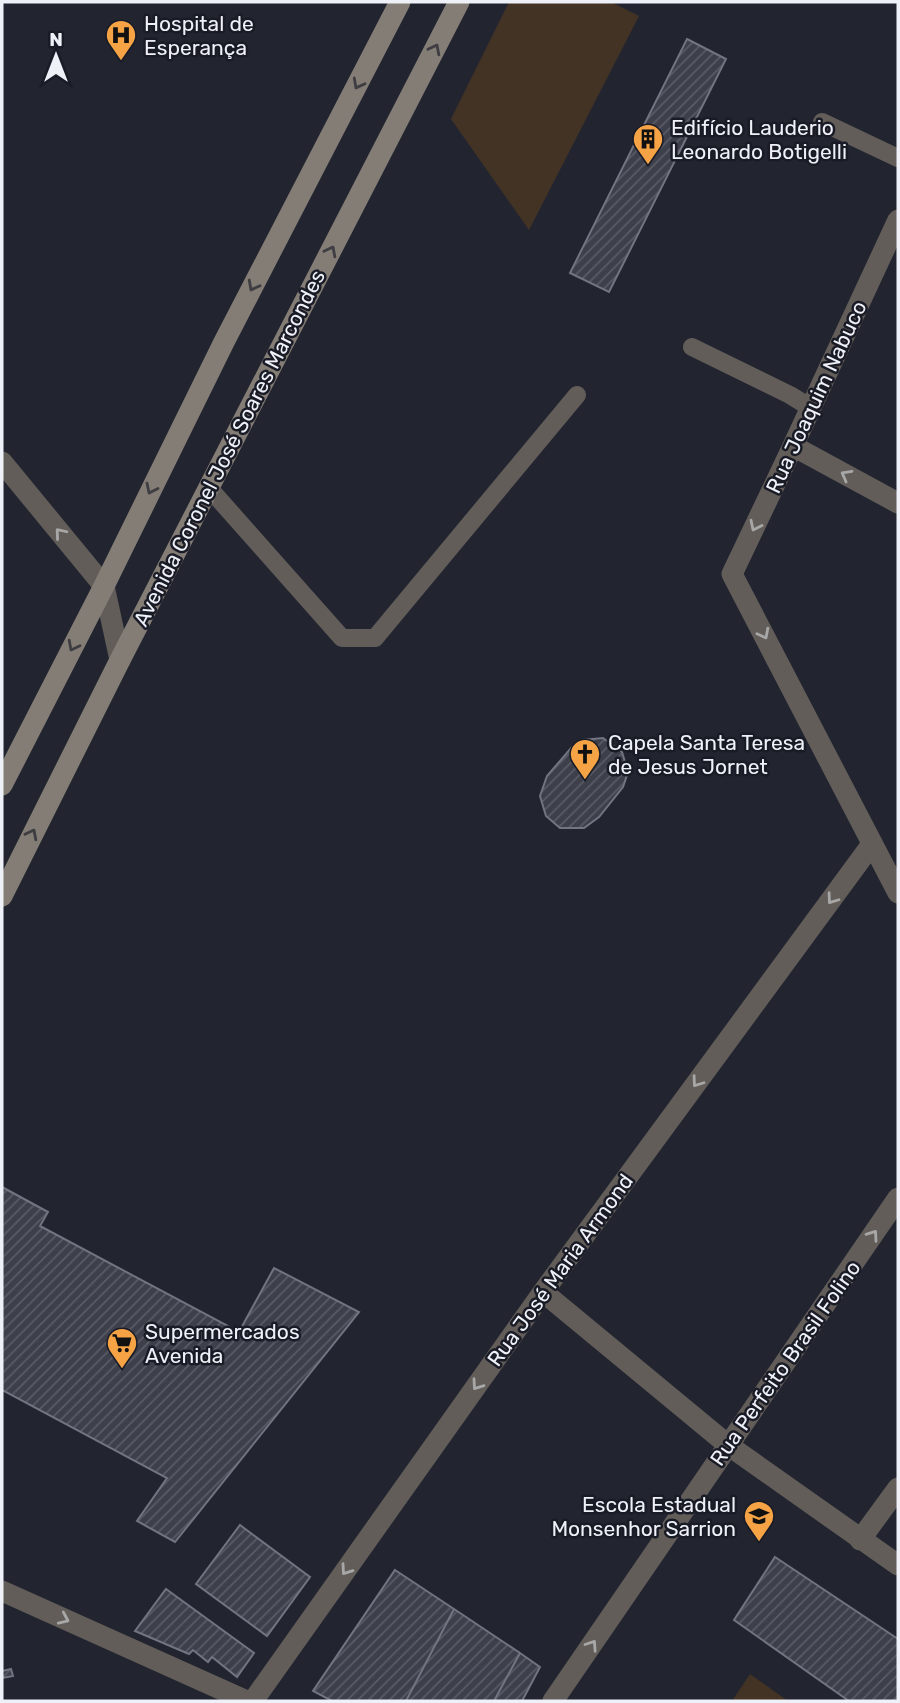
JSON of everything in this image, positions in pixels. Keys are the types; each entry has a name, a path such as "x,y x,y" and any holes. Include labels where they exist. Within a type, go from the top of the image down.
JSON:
{"main road":[{"path":"2,785 224,342 400,2"},
{"name":"Avenida Coronel José Soares Marcondes","path":"2,895 120,660 460,2"}],"street":[{"name":"Rua Joaquim Nabuco","path":"872,844 732,574 898,220"},
{"path":"793,446 898,503"},
{"path":"5,474 104,586 120,660"},
{"path":"872,844 898,893"},
{"name":"Rua José Maria Armond","path":"253,1701 542,1292 872,844"},
{"name":"Rua Perfeito Brasil Folino","path":"553,1701 898,1198"},
{"path":"542,1292 728,1445 898,1565"},
{"path":"860,1540 898,1488"},
{"path":"2,1591 247,1701"}],"lane":[{"path":"822,122 898,158"},
{"path":"692,347 811,408"},
{"path":"209,488 342,638 376,638 577,395"}],"shaded area":[{"path":"509,2 611,2 639,16 529,230 451,119"},
{"path":"750,1674 788,1701 732,1701"}],"building":[{"name":"Edifício Lauderio Leonardo Botigelli","path":"687,39 726,59 609,292 570,273"},
{"name":"Capela Santa Teresa de Jesus Jornet","path":"603,738 622,752 628,772 623,787 599,817 584,828 560,828 546,816 540,796 547,776 572,747 582,740"},
{"path":"2,1187 48,1212 40,1226 239,1332 274,1268 359,1312 175,1542 137,1521 167,1478 2,1390"},
{"path":"240,1525 310,1577 267,1636 196,1584"},
{"path":"775,1557 898,1639 898,1701 849,1701 734,1620"},
{"path":"395,1570 454,1609 406,1701 332,1701 313,1691"},
{"path":"166,1589 254,1653 237,1677 212,1657 208,1662 193,1650 189,1654 135,1631"},
{"path":"454,1609 520,1653 494,1701 406,1701"},
{"path":"520,1653 540,1667 522,1701 494,1701"},
{"path":"11,1669 13,1676 2,1678 2,1671"}],"place":[{"name":"Hospital de Esperança","path":"121,62"},
{"name":"Edifício Lauderio Leonardo Botigelli","path":"648,166"},
{"name":"Capela Santa Teresa de Jesus Jornet","path":"585,781"},
{"name":"Supermercados Avenida","path":"122,1370"},
{"name":"Escola Estadual Monsenhor Sarrion","path":"759,1543"}]}
